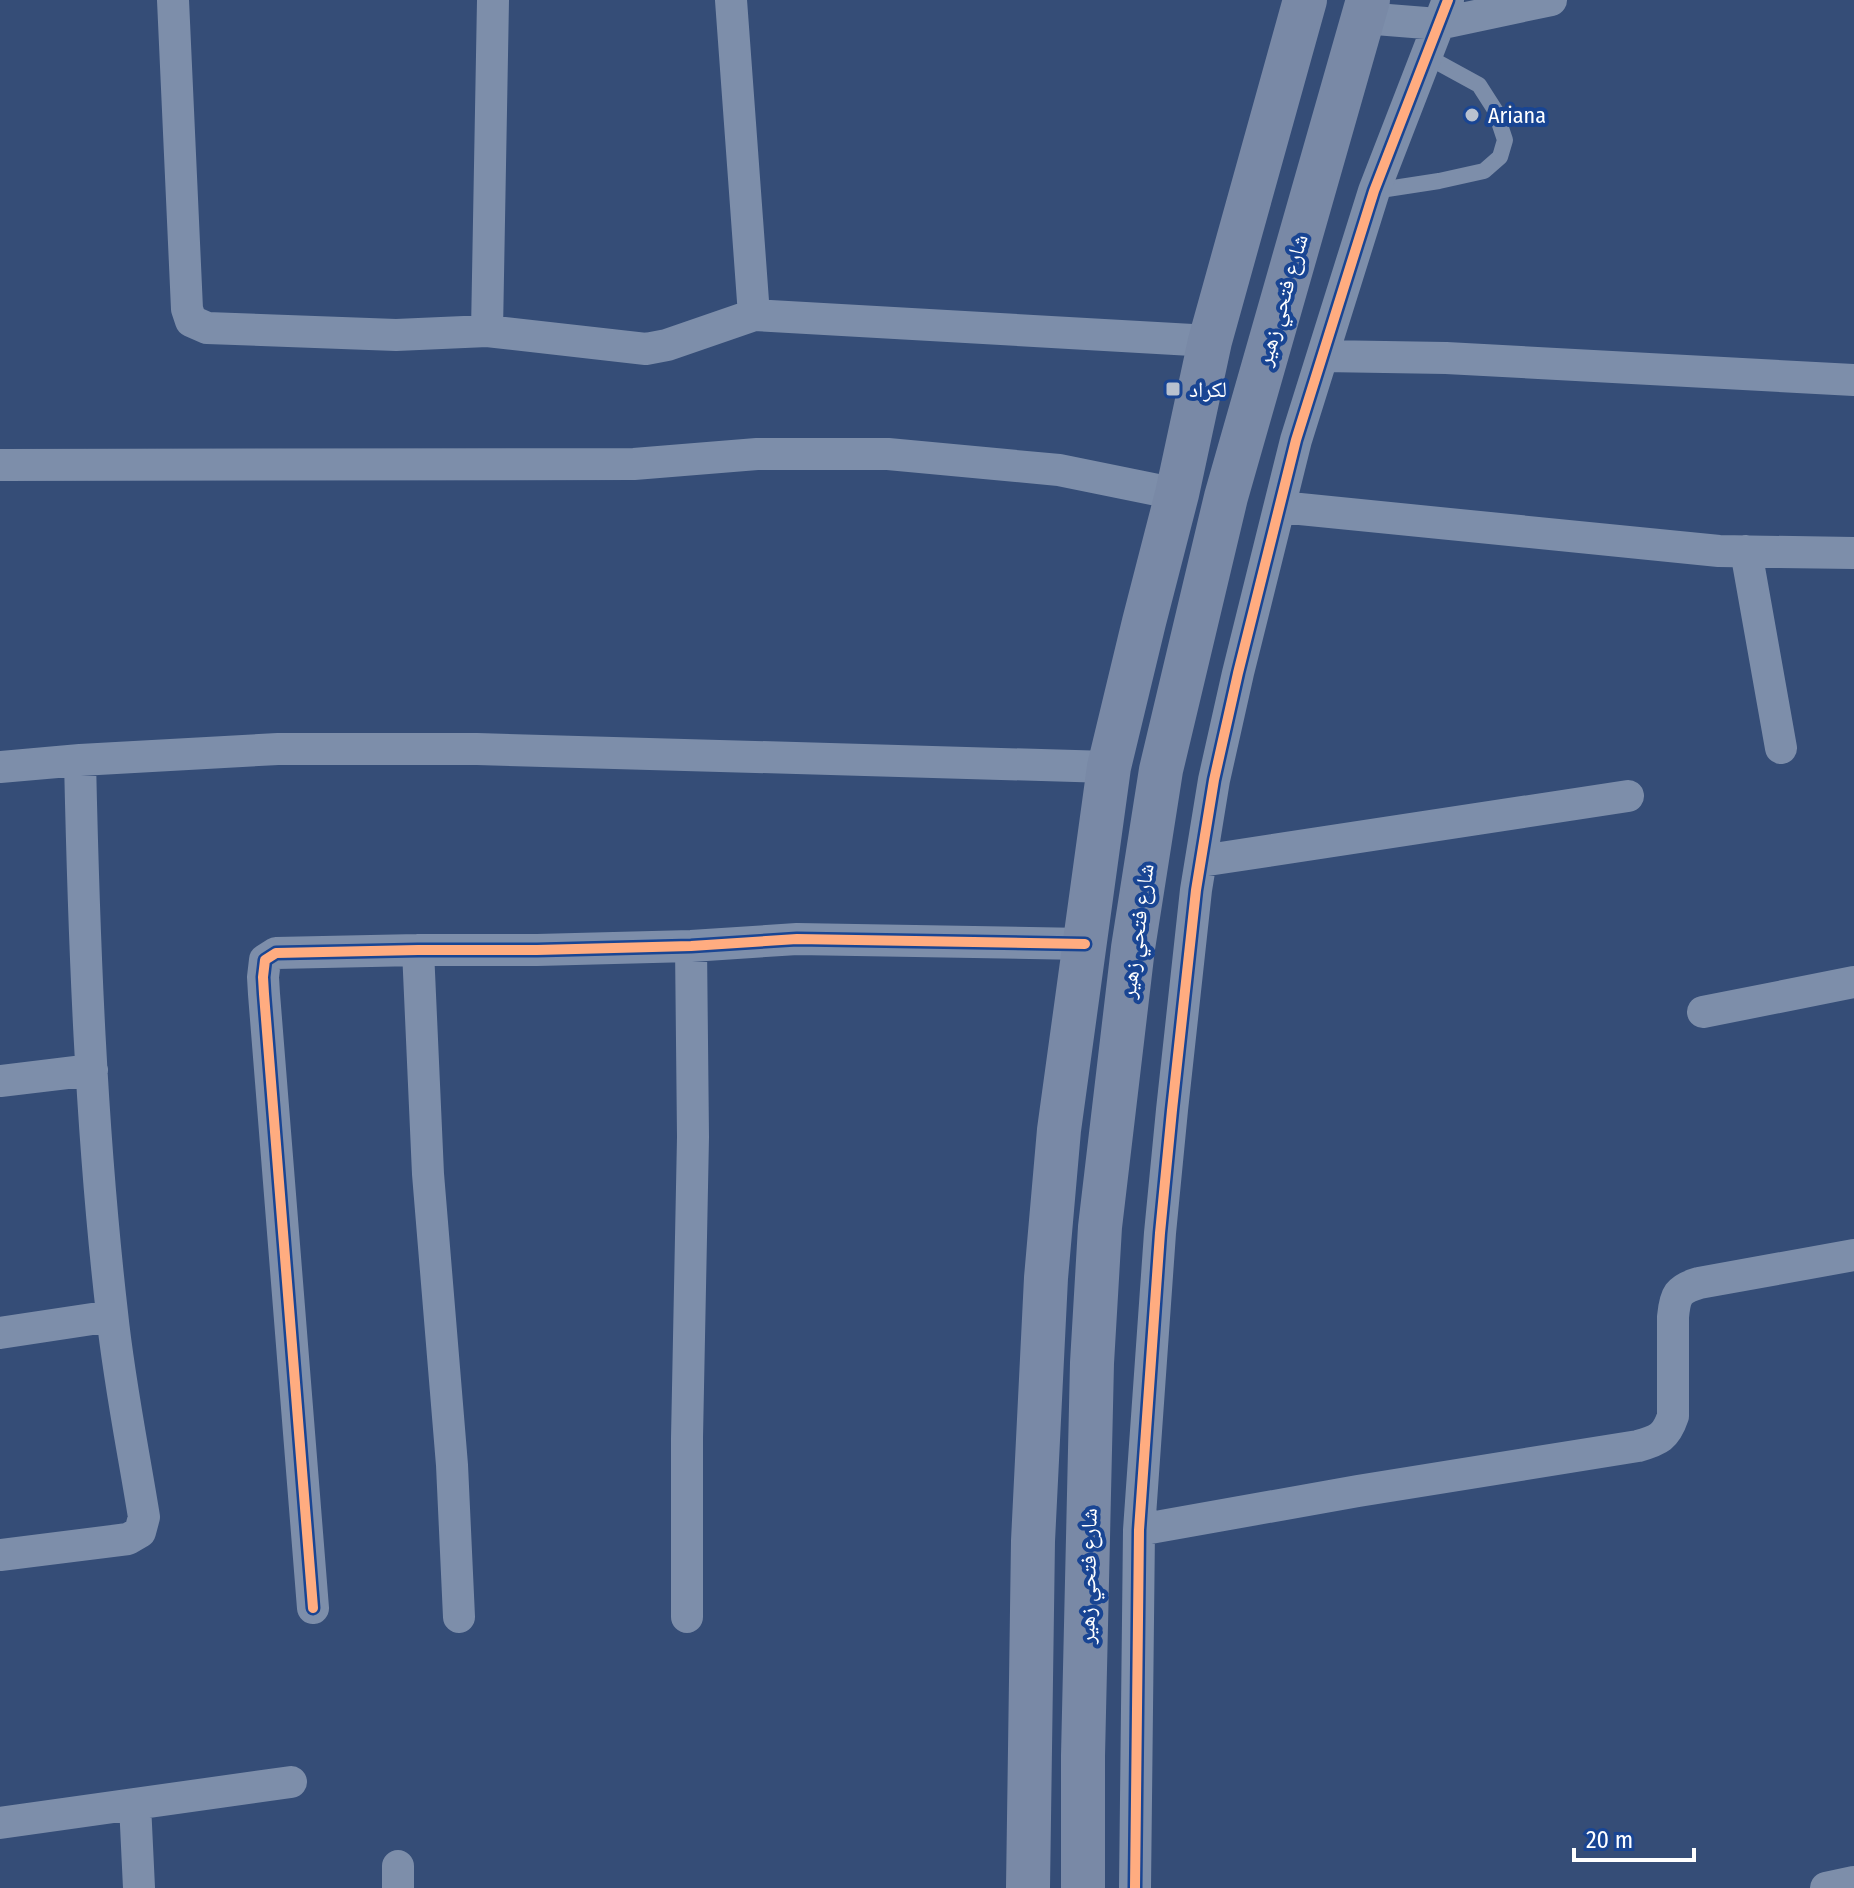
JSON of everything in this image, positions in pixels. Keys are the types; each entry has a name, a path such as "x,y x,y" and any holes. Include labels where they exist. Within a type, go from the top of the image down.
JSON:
{"street":[{"path":"173,0 187,309 191,321 207,328 396,335 487,331 646,349 667,345 754,315 1210,341"},
{"path":"487,331 493,0"},
{"path":"731,0 754,315"},
{"path":"1028,1888 1033,1541 1046,1278 1059,1130 1109,767 1177,494 1210,341 1305,0"},
{"path":"1365,9 1443,12 1551,0"},
{"name":"شارع فتحي زهير","path":"1083,1888 1083,1756 1093,1348 1100,1227 1135,933 1161,770 1226,497 1365,9"},
{"path":"1135,1888 1139,1530 1170,1125 1201,861 1217,765 1296,440 1374,191 1443,12"},
{"path":"1323,356 1446,358 1854,380"},
{"path":"0,465 634,464 757,454 888,454 1059,470 1177,494"},
{"path":"1280,507 1719,551 1854,553"},
{"path":"1746,551 1781,748"},
{"path":"0,767 278,749 477,749 1109,767"},
{"path":"0,1555 128,1539 140,1532 144,1517 112,1316 101,1211 83,907 80,760"},
{"path":"1201,861 1628,796"},
{"path":"313,1608 264,994 265,960 276,953 691,946 797,939 1085,944"},
{"path":"687,1617 693,1137 691,946"},
{"path":"418,950 428,1174 452,1465 459,1617"},
{"path":"1703,1012 1854,982"},
{"path":"0,1081 92,1070"},
{"path":"1139,1530 1655,1441 1669,1430 1673,1416 1673,1317 1678,1292 1699,1283 1854,1255"},
{"path":"0,1333 112,1316"},
{"path":"0,1823 291,1782"},
{"path":"135,1804 139,1888"}],"lane":[{"path":"1374,191 1484,171 1500,157 1505,140 1495,110 1479,85 1426,56"}],"cycle path":[{"path":"1135,1888 1139,1530 1160,1233 1196,890 1214,780 1296,440 1374,191 1448,0"},
{"path":"313,1608 264,994 265,960 276,953 691,946 797,939 1085,944"}],"place":[{"name":"Ariana","path":"1472,115"},
{"name":"لكراد","path":"1173,389"}]}
